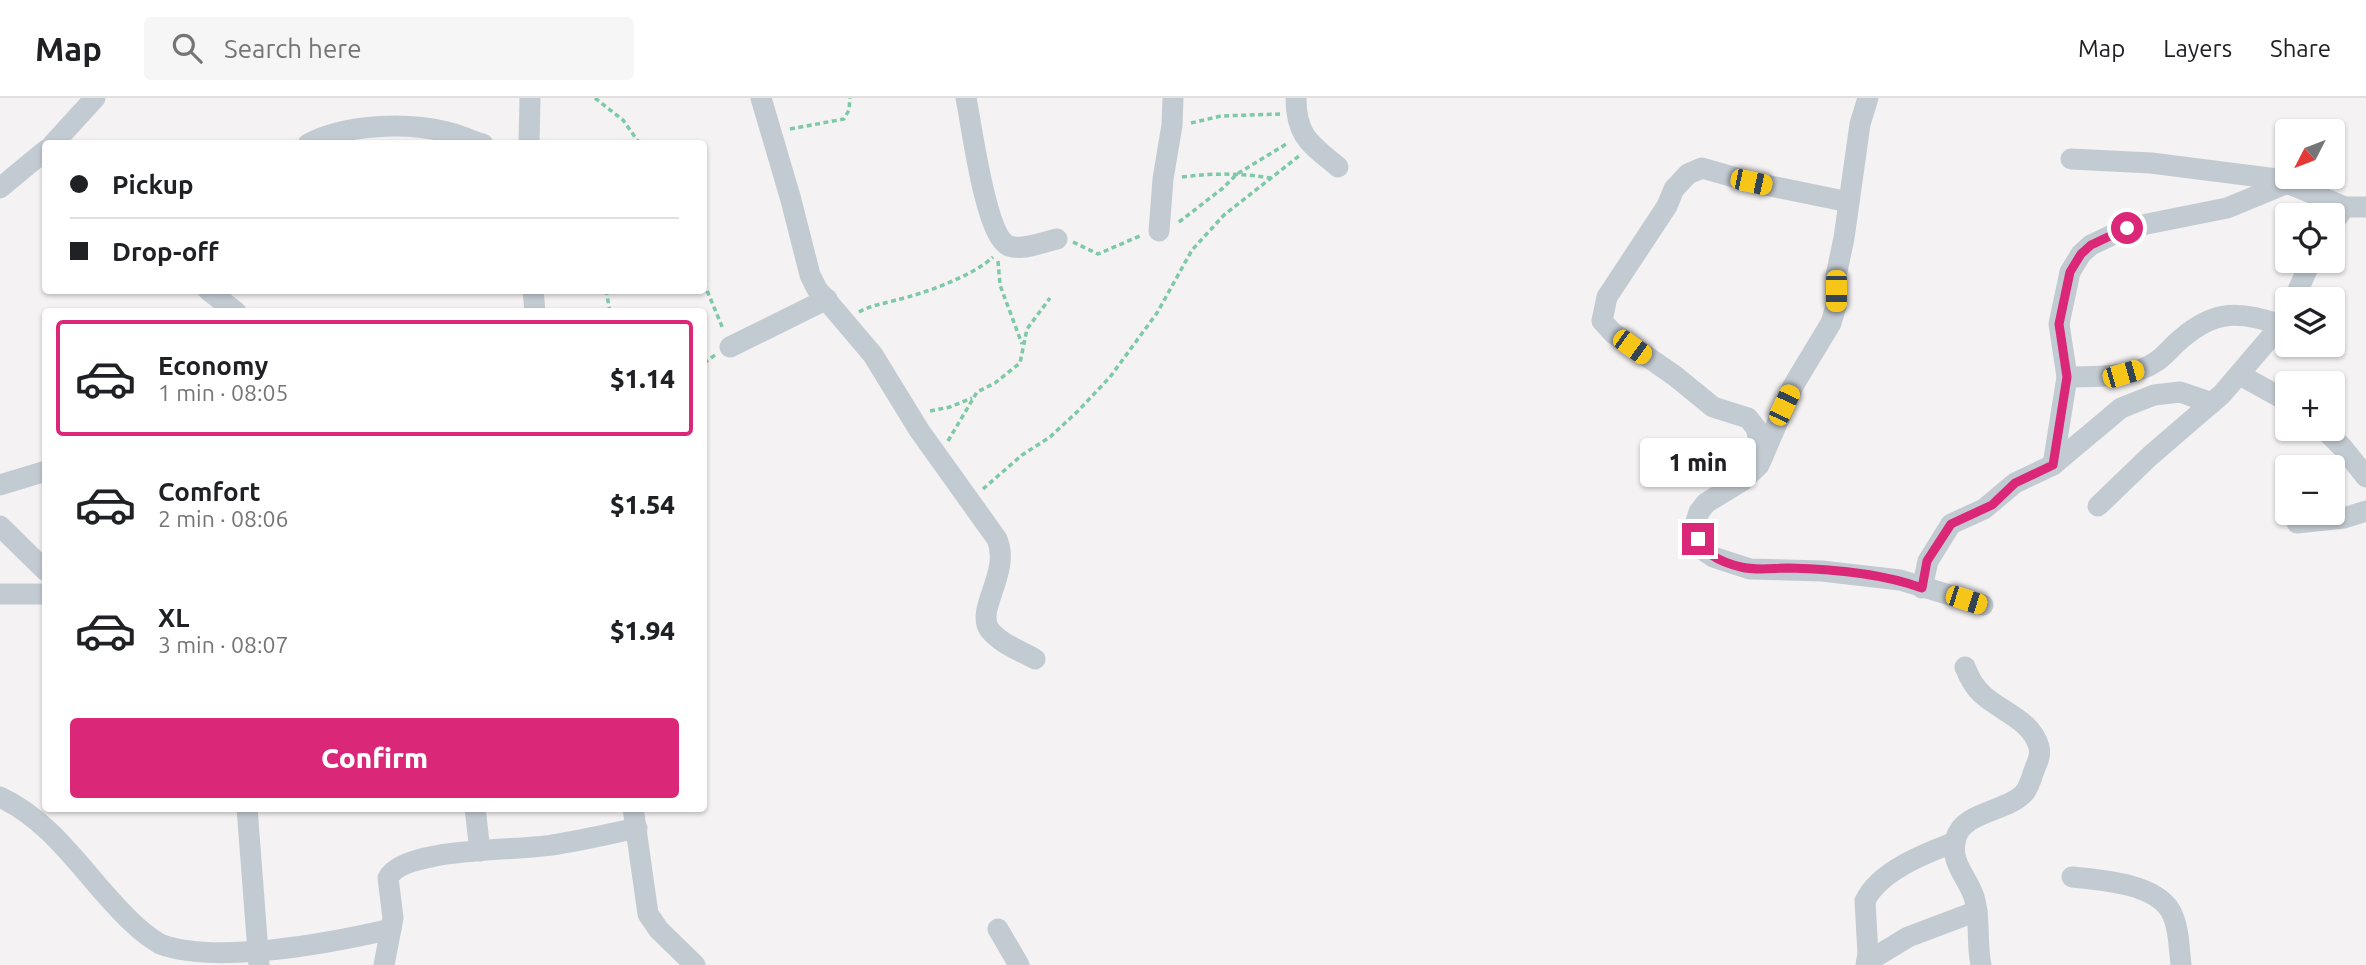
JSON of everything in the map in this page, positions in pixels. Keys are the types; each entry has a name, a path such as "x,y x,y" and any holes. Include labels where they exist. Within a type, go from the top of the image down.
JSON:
{"street":[{"path":"65,139 95,98"},
{"path":"529,140 530,98"},
{"path":"761,98 810,275 817,289 873,355 907,411 987,524 1000,548 1000,567 986,612 987,624 993,633 1035,659"},
{"path":"966,98 984,197 996,233 1011,247 1057,239"},
{"path":"1159,231 1173,98"},
{"path":"1868,98 1860,124 1836,276 1836,306 1831,323 1793,386 1759,465 1742,481 1706,503 1699,512 1694,528 1701,548 1738,566 1750,569 1790,568 1900,580 1983,605"},
{"path":"1296,106 1298,126 1308,140 1338,167"},
{"path":"321,140 364,127 410,125 450,132 471,140"},
{"path":"0,188 42,153"},
{"path":"2071,159 2207,169 2275,178"},
{"path":"1763,456 1752,421 1713,407 1675,376 1613,333 1602,321 1607,297 1667,206 1674,189 1688,174 1703,168 1751,182 1849,202"},
{"path":"2053,465 2067,377 2059,324 2070,272 2081,254 2091,245 2127,228 2227,208 2275,188"},
{"path":"2300,189 2348,212"},
{"path":"213,294 231,308"},
{"path":"730,347 827,299"},
{"path":"2067,377 2106,376 2145,367 2157,361 2194,327 2216,317 2235,314 2275,318"},
{"path":"2098,506 2150,456 2213,403 2275,330"},
{"path":"2239,375 2275,394"},
{"path":"1922,588 1927,561 1951,524 1992,505 2015,483 2053,465 2121,408 2154,395 2179,392 2213,403"},
{"path":"2336,441 2366,477"},
{"path":"0,485 42,472"},
{"path":"2345,518 2366,511"},
{"path":"0,526 42,567"},
{"path":"0,594 42,594"},
{"path":"1965,667 1978,691 2023,722 2039,745 2040,754 2026,791 2004,807 1973,818 1957,833 1955,858 1968,881 1978,911 1981,965"},
{"path":"0,797 44,825 138,928 162,945 189,954 258,960 391,929"},
{"path":"247,812 258,960"},
{"path":"475,812 480,851"},
{"path":"384,965 392,909 388,878 396,867 422,858 551,846 635,818 648,914 659,930 695,965"},
{"path":"1866,963 1865,901 1868,894 1890,874 1922,855 1955,842"},
{"path":"2072,877 2132,886 2163,902 2175,923 2181,965"},
{"path":"1866,963 1908,937 1978,911"},
{"path":"998,929 1019,965"}],"path":[{"path":"595,98 623,120 637,140"},
{"path":"770,131 841,120 847,115 850,98"},
{"path":"1172,125 1296,106"},
{"path":"1057,239 1072,242 1098,254 1125,241 1175,225 1237,174 1308,140"},
{"path":"971,504 986,484 1022,454 1050,437 1110,377 1157,313 1192,250 1224,215 1270,178 1308,140"},
{"path":"1163,179 1197,174 1237,174 1270,178"},
{"path":"846,321 867,307 914,295 970,273 997,252 1000,285 1024,349"},
{"path":"707,290 730,347"},
{"path":"939,458 977,392 995,383 1020,363 1027,329 1050,298"},
{"path":"907,411 934,411 972,398"}],"route":[{"path":"1698,539 1701,548 1713,557 1750,569 1790,568 1874,576 1900,580 1922,588 1927,561 1951,524 1992,505 2015,483 2053,465 2067,377 2059,324 2070,272 2081,254 2091,245 2127,228"}]}
